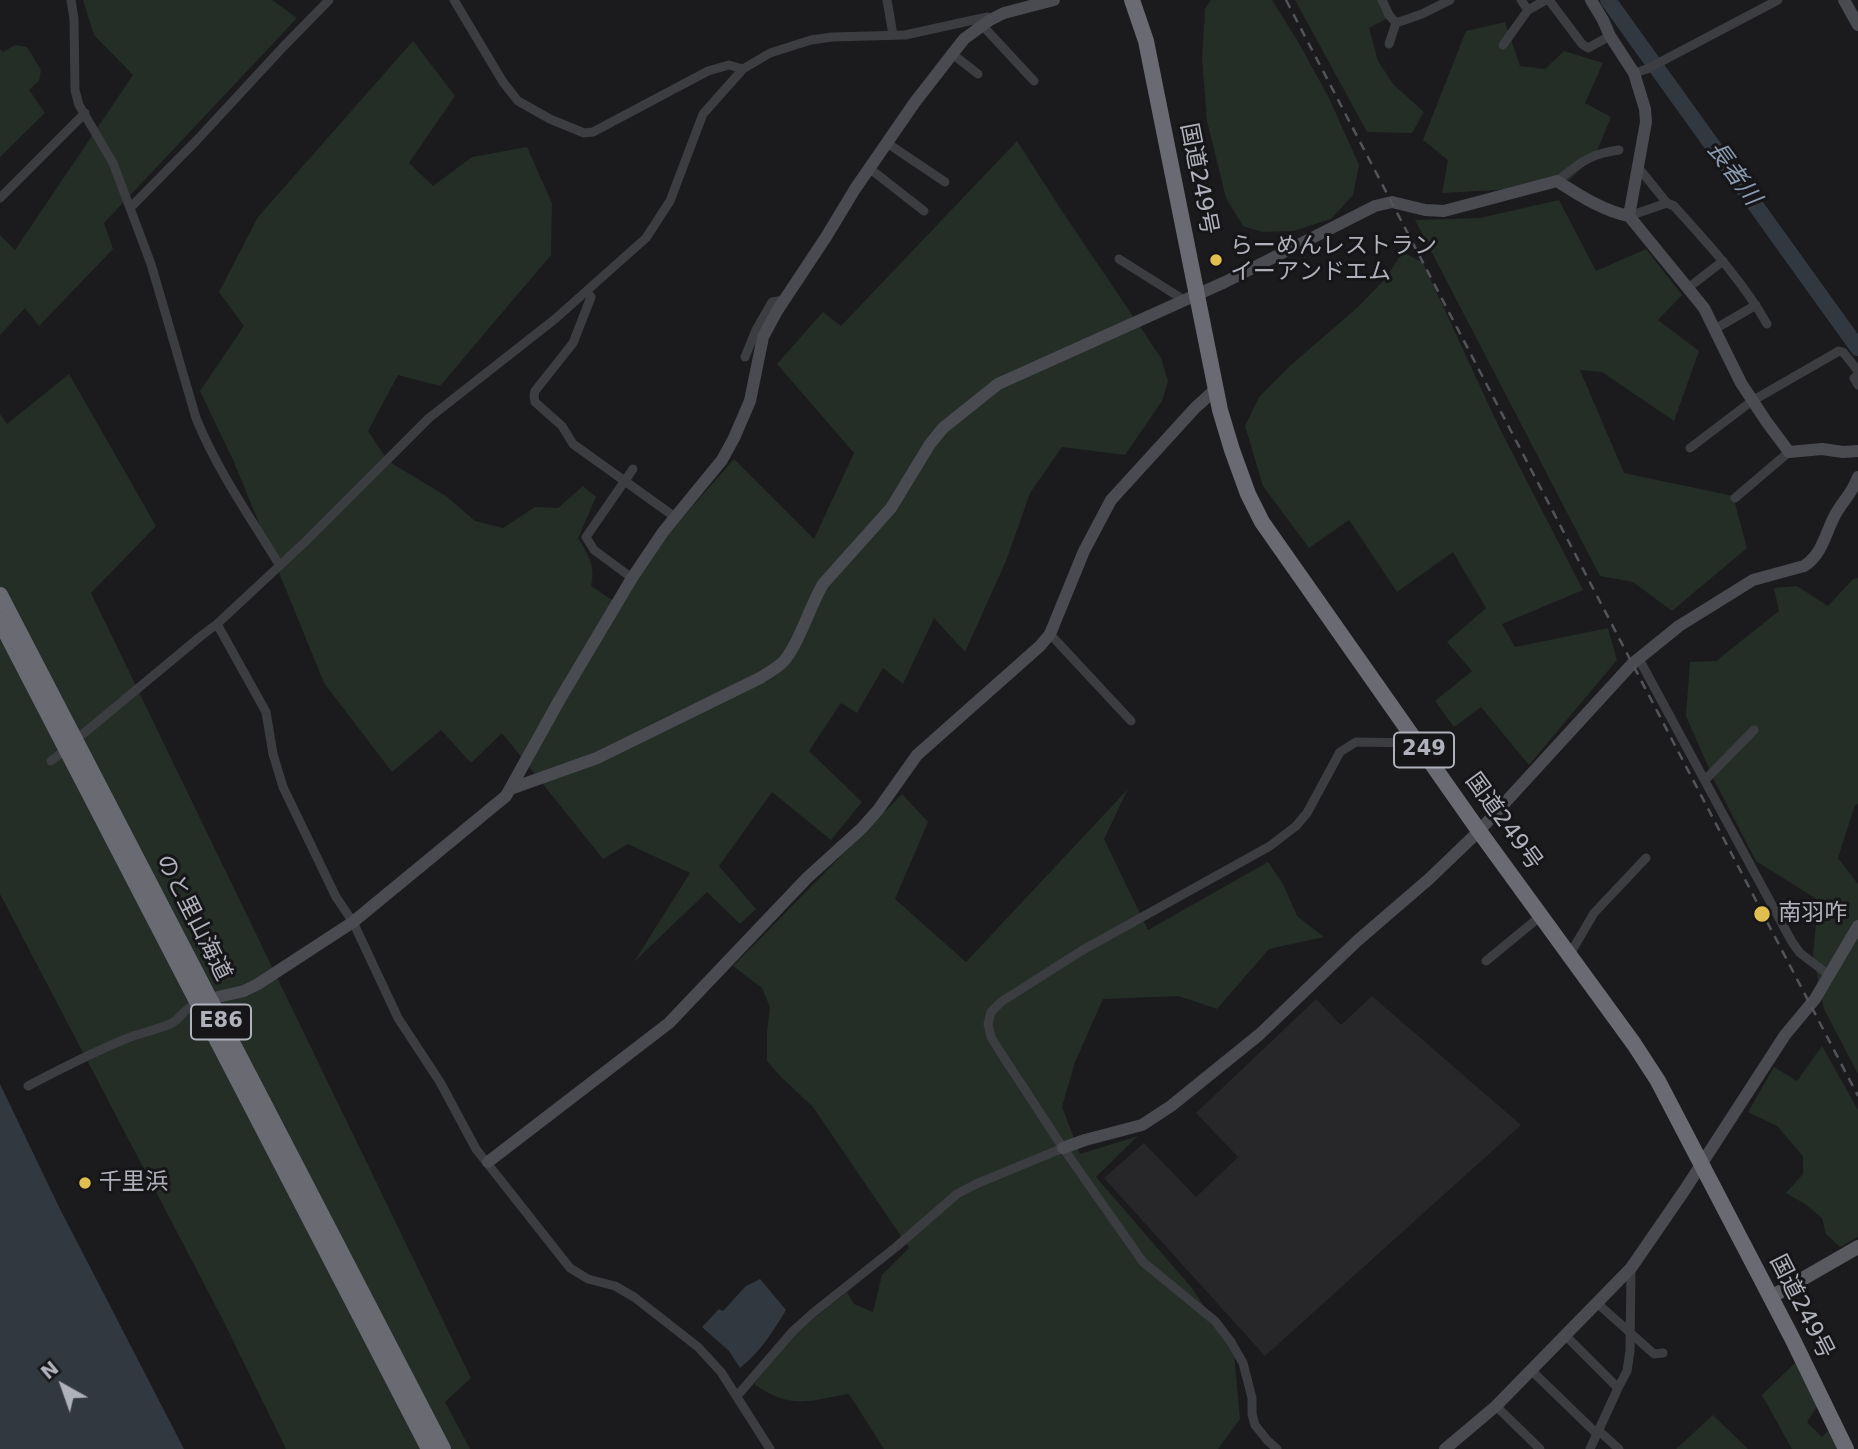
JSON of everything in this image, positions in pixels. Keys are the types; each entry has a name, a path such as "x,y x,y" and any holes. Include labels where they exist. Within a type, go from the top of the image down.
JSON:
{"highway":[{"name":"国道249号","path":"1132,0 1146,41 1190,297 1217,388 1220,410 1248,494 1262,522 1344,640 1658,1081 1771,1297 1846,1449"},
{"name":"のと里山海道","path":"0,595 443,1449"},
{"name":"のと里山海道","path":"0,621 429,1449"}],"main road":[{"path":"1771,1297 1858,1247"}],"street":[{"path":"71,0 74,19 75,90 79,104 113,163 151,264 195,418 221,470 280,566"},
{"path":"130,208 329,0"},
{"path":"454,0 503,82 518,101 550,119 584,133 593,132 708,71 729,65 743,69"},
{"path":"887,0 893,35"},
{"path":"218,997 244,991 258,984 353,922 500,803 632,578 675,517 722,460 750,401 763,337 869,168 964,38 1004,13 1028,3 1054,0"},
{"path":"1382,0 1396,23"},
{"path":"1396,23 1450,0"},
{"path":"1521,0 1528,10"},
{"path":"1503,45 1528,10 1548,0 1588,48 1610,36"},
{"path":"1591,0 1634,73 1645,109 1646,122 1629,216 1704,308 1741,383 1789,452"},
{"path":"1634,73 1661,62 1778,0"},
{"path":"1844,0 1858,25"},
{"path":"83,734 217,624 345,503 429,418 532,338 646,238 674,192 703,114 743,69 770,53 811,40 905,35 988,18 986,23"},
{"path":"986,23 1034,80"},
{"path":"1389,44 1396,23"},
{"path":"951,53 978,74"},
{"path":"0,198 85,113"},
{"path":"887,143 944,182"},
{"path":"510,789 597,758 760,678 783,662 823,584 891,508 930,444 943,428 998,384 1225,282 1375,206 1392,202 1444,211 1557,181 1587,159 1600,153 1619,150"},
{"path":"1638,167 1667,204"},
{"path":"869,168 925,211"},
{"path":"1557,181 1618,214 1629,216 1667,204 1674,206 1723,261 1756,304 1767,324"},
{"path":"1119,259 1190,297"},
{"path":"1688,288 1723,261"},
{"path":"587,292 591,297 577,336 535,391 535,402 562,426 573,444 675,517"},
{"path":"745,357 755,330 772,302 784,300"},
{"path":"1715,329 1756,304"},
{"path":"1690,448 1752,401 1841,351 1858,373 1854,378 1858,385"},
{"path":"488,1162 669,1023 807,878 862,828 917,755 1040,646 1050,634 1084,551 1111,500 1195,408 1217,388"},
{"path":"1735,498 1789,452 1822,449 1858,451"},
{"path":"632,578 594,550 586,537 633,469"},
{"path":"737,1396 803,1322 897,1248 957,1194 1063,1148 1142,1125 1260,1034 1357,941 1429,879 1479,831 1639,659 1679,626 1753,580 1811,562 1837,511 1853,492 1858,477"},
{"path":"217,624 266,712 273,754 283,787 336,897 353,922 398,1018 440,1082 476,1149 570,1268 588,1279 625,1291 698,1347 721,1372 770,1449"},
{"path":"1050,634 1131,721"},
{"path":"1639,659 1793,942 1800,953 1829,975"},
{"path":"1705,780 1754,730"},
{"path":"1277,1449 1255,1425 1252,1398 1243,1363 1231,1342 1215,1321 1143,1262 1063,1148 991,1037 988,1020 995,1007 1081,951 1270,846 1296,826 1307,813 1340,752 1348,746 1356,742 1419,743"},
{"path":"51,761 60,754"},
{"path":"1570,954 1594,913 1646,858"},
{"path":"1486,961 1542,915"},
{"path":"1445,1449 1532,1371 1631,1268 1786,1035 1815,999 1858,926"},
{"path":"28,1086 110,1046 171,1024 191,1007"},
{"path":"1590,1449 1627,1371 1630,1352 1631,1268"},
{"path":"1597,1303 1654,1354 1663,1353"},
{"path":"1566,1336 1618,1388"},
{"path":"1532,1371 1619,1449"},
{"path":"1496,1406 1539,1449"}],"shaded area":[{"path":"83,0 272,0 297,18 104,223 113,249 39,326 25,308 0,335 0,235 15,250 133,75 94,35"},
{"path":"1211,0 1272,0 1300,45 1329,98 1359,165 1353,195 1331,219 1293,231 1262,232 1243,226 1226,198 1207,121 1202,58 1205,9"},
{"path":"1295,0 1384,0 1386,19 1369,28 1378,61 1393,84 1424,112 1412,133 1367,132"},
{"path":"1505,22 1520,66 1545,69 1564,51 1603,63 1585,103 1611,117 1595,156 1569,180 1498,190 1442,193 1448,160 1423,140 1466,31"},
{"path":"413,41 455,96 409,163 433,186 472,157 527,147 552,203 551,255 440,386 398,375 368,431 388,461 446,496 475,521 503,528 535,507 558,508 583,486 596,497 578,538 592,567 591,586 621,606 656,548 734,459 814,539 854,453 777,364 823,312 841,326 1017,141 1161,358 1168,381 1162,401 1125,455 1062,447 1030,493 1006,561 965,652 934,618 903,684 883,668 857,713 841,703 809,751 862,802 831,840 772,792 719,866 756,909 740,924 707,892 634,962 690,873 628,844 603,859 502,733 471,763 441,730 392,772 324,683 234,462 200,391 244,326 219,292 258,217"},
{"path":"15,45 27,47 41,70 39,81 29,90 45,113 0,157 0,49 3,52"},
{"path":"1559,200 1596,271 1646,249 1682,295 1658,320 1699,351 1674,421 1602,372 1580,370 1624,473 1733,496 1747,548 1672,611 1633,582 1600,576 1415,220 1480,218"},
{"path":"1403,252 1423,263 1499,427 1583,590 1502,624 1515,647 1608,628 1617,660 1529,765 1481,707 1454,727 1435,701 1472,671 1447,642 1486,608 1453,552 1397,592 1349,520 1309,548 1263,486 1245,426 1259,397 1291,365 1358,307 1385,279"},
{"path":"69,374 156,526 91,593 471,1378 445,1402 470,1449 286,1449 223,1320 0,894 0,414 7,424"},
{"path":"1858,578 1858,804 1855,805 1838,858 1858,884 1858,1074 1824,1009 1813,955 1818,900 1756,861 1713,778 1686,716 1690,662 1716,661 1779,611 1774,588 1797,586 1828,606 1853,579"},
{"path":"1128,789 1104,839 1148,930 1268,862 1283,884 1297,916 1324,937 1269,949 1217,1009 1179,996 1103,999 1075,1062 1062,1107 1080,1154 1138,1136 1096,1177 1192,1288 1234,1352 1240,1419 1218,1449 884,1449 849,1394 810,1401 789,1400 779,1398 754,1384 796,1333 847,1292 854,1304 873,1312 882,1275 909,1248 813,1107 767,1061 770,1007 762,988 733,966 902,794 928,822 895,899 966,962"},
{"path":"1372,996 1521,1125 1265,1356 1104,1178 1144,1143 1196,1197 1238,1157 1196,1113 1316,999 1341,1025"},
{"path":"1822,1046 1858,1110 1858,1237 1840,1247 1826,1234 1822,1218 1786,1193 1803,1174 1803,1156 1777,1126 1748,1112 1774,1067 1797,1081"},
{"path":"0,1084 59,1207 184,1449 0,1449"},
{"path":"760,1279 786,1310 766,1341 740,1368 729,1351 702,1327 719,1309 723,1311 746,1286"},
{"path":"1798,1360 1817,1407 1807,1422 1822,1437 1830,1429 1840,1449 1792,1449 1762,1395"},
{"path":"1713,1415 1748,1449 1676,1449"}],"waterway":[{"name":"長者川","path":"1608,0 1858,348"}],"railway":[{"path":"1286,0 1858,1096"}],"place":[{"name":"らーめんレストラン イーアンドエム","path":"1216,260"},
{"name":"南羽咋","path":"1762,914"},
{"name":"千里浜","path":"85,1183"}]}
